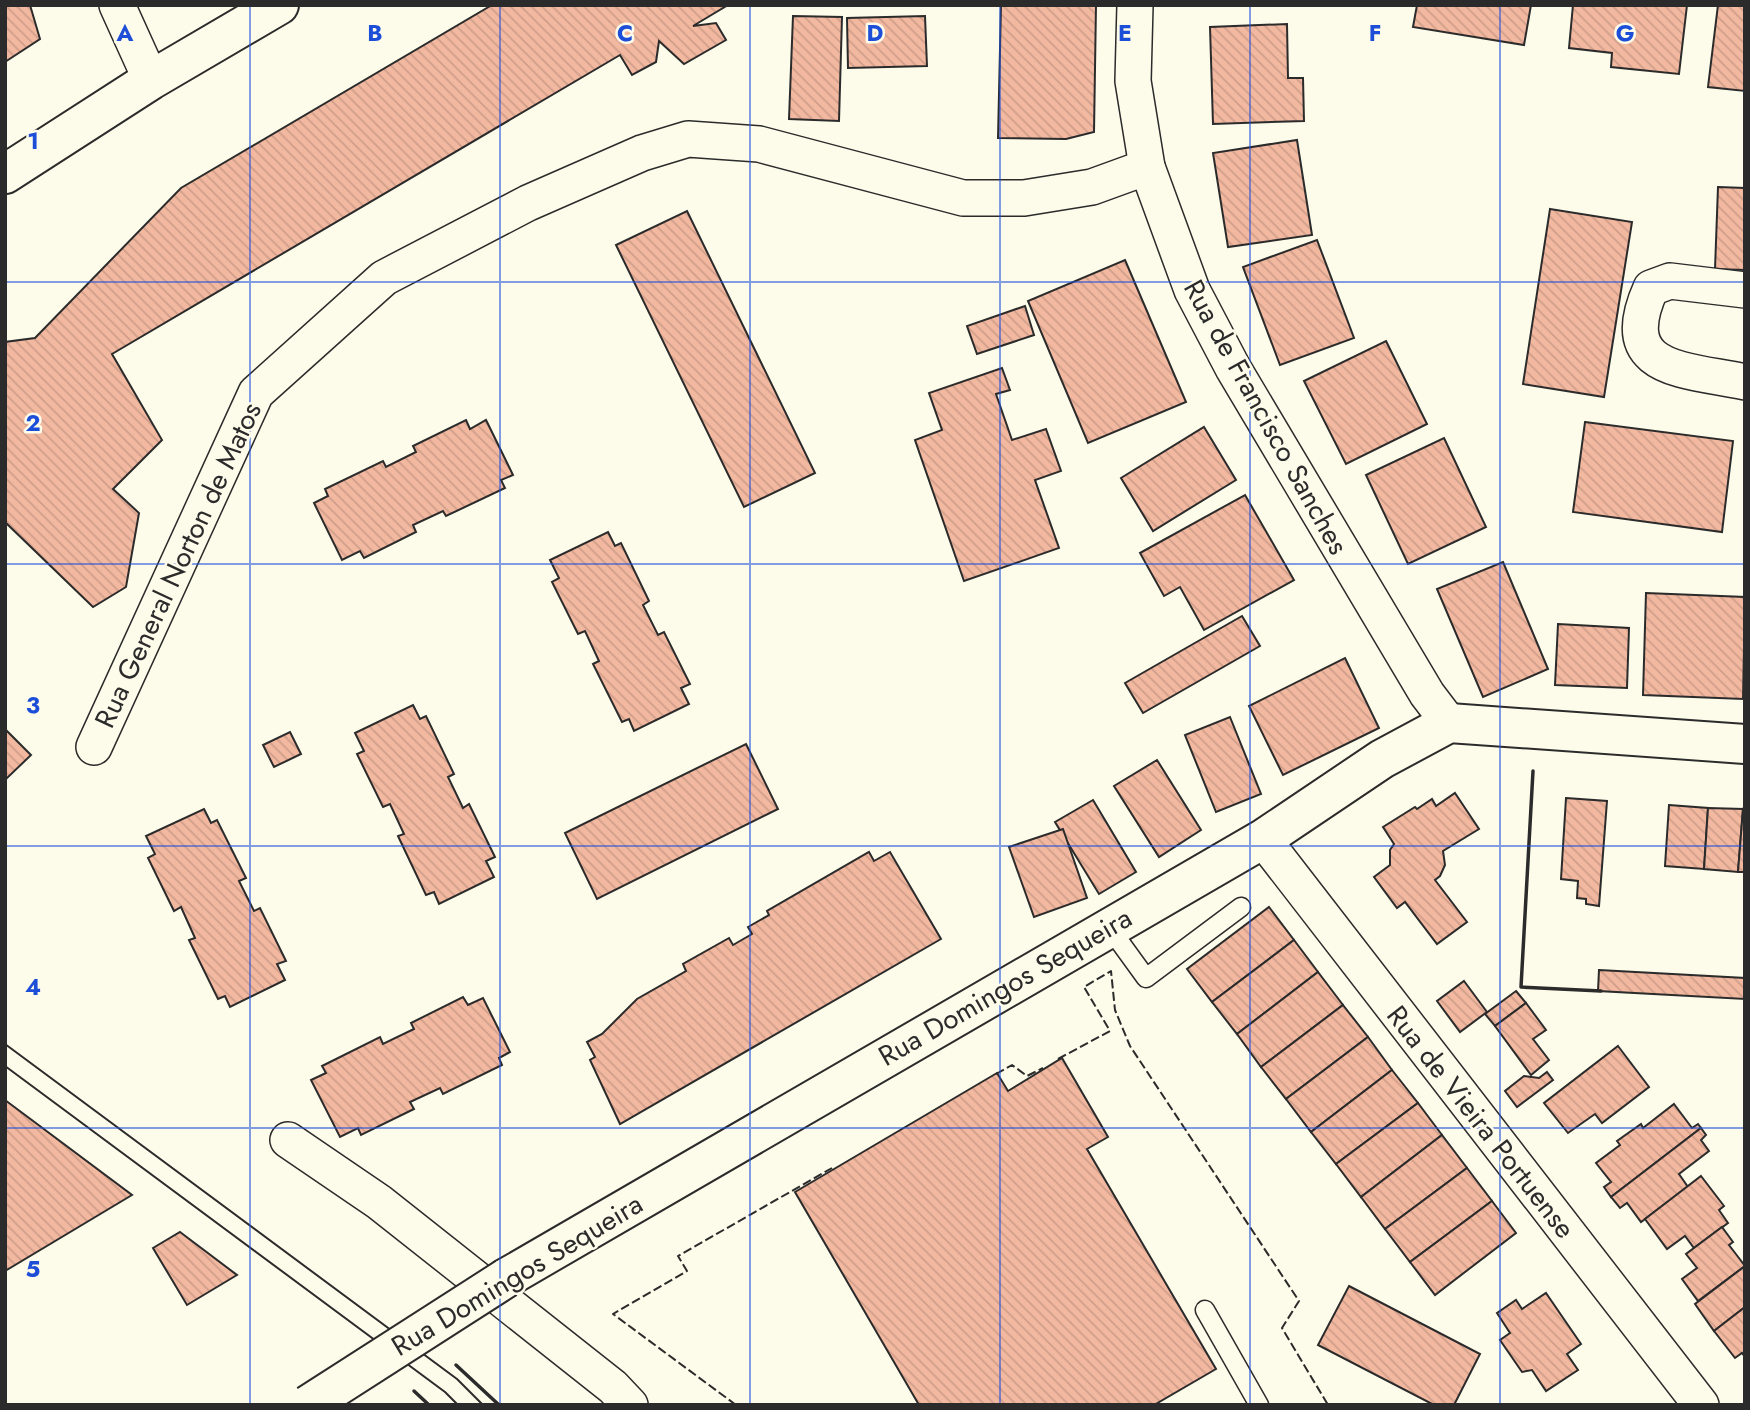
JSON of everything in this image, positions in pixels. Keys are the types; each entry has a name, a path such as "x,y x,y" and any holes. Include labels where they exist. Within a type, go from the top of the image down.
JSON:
{"main road":[{"path":"5,174 151,80 279,5"},
{"path":"1449,723 1745,744"},
{"name":"Rua Domingos Sequeira","path":"308,1405 506,1278 1263,839 1382,759 1449,723"}],"street":[{"path":"117,5 151,80"},
{"name":"Rua de Francisco Sanches","path":"1135,5 1133,81 1147,167 1192,290 1233,368 1427,694 1449,723"},
{"name":"Rua General Norton de Matos","path":"94,747 256,393 384,278 527,203 642,153 688,139 759,144 963,198 1024,198 1079,190 1147,167"},
{"path":"1745,290 1670,281 1651,288 1640,313 1640,338 1649,356 1668,366 1745,382"},
{"name":"Rua de Vieira Portuense","path":"1263,839 1701,1405"},
{"path":"288,1140 379,1202 613,1387 630,1405"}],"lane":[{"path":"1108,927 1146,978 1241,907"},
{"path":"1205,1310 1259,1405"}],"building":[{"path":"5,5 30,5 40,39 5,62"},
{"path":"492,5 728,5 693,26 716,23 726,40 684,64 659,41 656,62 632,75 620,55 112,354 162,440 113,489 139,513 126,587 93,607 5,522 5,342 35,338 181,188"},
{"path":"1001,5 1096,5 1094,132 1066,139 998,138"},
{"path":"1417,5 1531,5 1524,45 1413,27"},
{"path":"1573,5 1687,5 1679,74 1611,67 1612,53 1569,48"},
{"path":"1718,5 1745,5 1745,91 1708,87"},
{"path":"793,16 842,17 839,121 789,119"},
{"path":"925,16 927,66 848,68 847,18"},
{"path":"1287,24 1288,78 1303,78 1304,121 1213,124 1210,27"},
{"path":"1297,140 1312,235 1228,247 1213,153"},
{"path":"1718,187 1745,188 1745,270 1715,269"},
{"path":"1550,209 1632,222 1604,397 1523,384"},
{"path":"687,211 815,473 744,507 616,245"},
{"path":"1317,240 1354,338 1280,365 1243,267"},
{"path":"1125,260 1186,402 1088,443 1028,301"},
{"path":"1025,306 1034,335 977,354 967,326"},
{"path":"1386,341 1427,424 1346,464 1304,381"},
{"path":"1002,368 1010,390 996,394 1012,440 1046,429 1061,471 1035,480 1059,548 964,581 915,440 942,430 929,393"},
{"path":"466,420 470,429 486,420 513,475 501,480 505,488 446,516 443,511 413,525 416,532 364,558 360,551 342,560 314,503 328,496 325,489 383,461 386,467 416,452 413,446"},
{"path":"1585,422 1733,441 1722,532 1573,512"},
{"path":"1204,427 1236,480 1153,531 1121,478"},
{"path":"1444,438 1486,527 1408,564 1366,475"},
{"path":"1245,495 1294,580 1204,630 1180,587 1164,596 1140,553"},
{"path":"608,532 615,546 621,543 649,601 643,605 658,635 664,632 690,684 681,688 689,704 634,731 629,719 622,722 593,664 599,661 585,631 578,634 552,582 559,578 550,560"},
{"path":"1503,562 1548,669 1483,697 1437,589"},
{"path":"1646,593 1745,597 1743,699 1643,695"},
{"path":"1242,616 1260,646 1143,713 1125,683"},
{"path":"1558,624 1629,628 1627,688 1555,685"},
{"path":"1345,658 1379,728 1283,775 1249,706"},
{"path":"413,705 420,719 426,716 454,774 448,777 463,808 469,804 495,857 486,861 494,877 439,904 434,892 426,895 398,836 404,834 390,804 383,807 357,754 364,751 355,733"},
{"path":"1230,717 1261,794 1216,812 1185,735"},
{"path":"5,729 31,755 5,780"},
{"path":"290,732 301,754 274,767 263,745"},
{"path":"746,744 778,809 597,899 565,833"},
{"path":"1157,760 1201,830 1159,857 1114,786"},
{"path":"1455,793 1479,829 1443,851 1445,865 1435,880 1467,922 1437,944 1405,902 1397,908 1374,877 1390,865 1390,850 1394,844 1383,827 1415,807 1417,809 1432,799 1436,806"},
{"path":"1566,798 1607,801 1599,906 1586,904 1586,899 1577,898 1578,881 1561,879"},
{"path":"1093,800 1136,872 1099,894 1055,822"},
{"path":"1669,805 1708,808 1704,869 1665,866"},
{"path":"1708,808 1743,809 1738,872 1704,869"},
{"path":"204,809 211,823 217,820 246,878 239,881 254,911 260,908 286,961 277,964 285,980 230,1007 225,996 218,999 189,940 195,938 181,907 174,911 148,858 155,854 146,836"},
{"path":"1743,809 1745,872 1738,872"},
{"path":"1063,829 1087,898 1034,917 1009,847"},
{"path":"869,852 874,861 890,852 941,939 620,1124 590,1060 595,1057 587,1042 602,1034 637,999 686,971 683,964 729,938 733,945 752,934 748,927 769,915 767,911"},
{"path":"1269,907 1294,940 1212,1002 1187,969"},
{"path":"1294,940 1318,972 1237,1034 1212,1002"},
{"path":"1599,970 1745,978 1745,999 1598,991"},
{"path":"1318,972 1343,1005 1261,1067 1237,1034"},
{"path":"1464,981 1487,1012 1460,1032 1437,1001"},
{"path":"1516,991 1526,1003 1495,1026 1485,1014"},
{"path":"463,997 468,1005 483,998 510,1052 499,1058 502,1065 443,1094 440,1088 410,1102 414,1109 361,1135 358,1128 340,1137 311,1080 326,1073 322,1066 380,1037 383,1044 414,1029 411,1023"},
{"path":"1526,1003 1546,1030 1533,1039 1549,1060 1531,1075 1495,1026"},
{"path":"1343,1005 1368,1037 1286,1099 1261,1067"},
{"path":"1368,1037 1392,1070 1311,1132 1286,1099"},
{"path":"1618,1046 1649,1087 1602,1123 1595,1114 1568,1133 1544,1103"},
{"path":"1062,1058 1108,1137 1087,1149 1216,1369 1154,1405 919,1405 795,1192 997,1073 1008,1091"},
{"path":"1392,1070 1418,1103 1336,1164 1311,1132"},
{"path":"1547,1072 1553,1080 1517,1107 1505,1091 1524,1076 1539,1078"},
{"path":"5,1100 132,1195 5,1271"},
{"path":"1418,1103 1442,1135 1361,1197 1336,1164"},
{"path":"1674,1104 1692,1128 1698,1124 1701,1128 1611,1197 1604,1187 1611,1182 1596,1163 1620,1145 1617,1141 1641,1124 1643,1128"},
{"path":"1701,1128 1706,1135 1701,1140 1709,1151 1679,1174 1688,1187 1641,1222 1627,1203 1620,1208 1611,1197"},
{"path":"1442,1135 1467,1168 1385,1229 1361,1197"},
{"path":"1467,1168 1492,1201 1410,1262 1385,1229"},
{"path":"1701,1176 1724,1206 1719,1210 1728,1223 1694,1248 1685,1236 1667,1249 1645,1219"},
{"path":"1492,1201 1516,1233 1435,1295 1410,1262"},
{"path":"1722,1227 1733,1242 1729,1245 1745,1266 1698,1301 1682,1279 1697,1268 1686,1254"},
{"path":"180,1232 237,1275 187,1305 153,1248"},
{"path":"1745,1266 1745,1307 1714,1331 1695,1304"},
{"path":"1349,1286 1480,1354 1454,1405 1434,1405 1318,1345"},
{"path":"1546,1293 1581,1344 1567,1354 1578,1370 1546,1391 1532,1370 1522,1372 1500,1340 1510,1333 1497,1313 1516,1300 1522,1309"},
{"path":"1745,1307 1745,1357 1742,1353 1735,1358 1714,1331"}],"tram line":[{"path":"5,1044 457,1379 483,1405"},
{"path":"5,1066 445,1392 458,1405"}],"fence":[{"path":"1058,1059 1110,1031 1084,987 1111,971 1115,1010 1130,1046 1299,1301 1282,1328 1328,1405"},
{"path":"996,1074 1012,1065 1027,1076 1043,1068"},
{"path":"736,1405 613,1314 687,1271 678,1256 832,1168"}],"wall":[{"path":"1533,771 1521,987 1601,991"},
{"path":"456,1365 499,1405"},
{"path":"414,1391 429,1405"}]}
